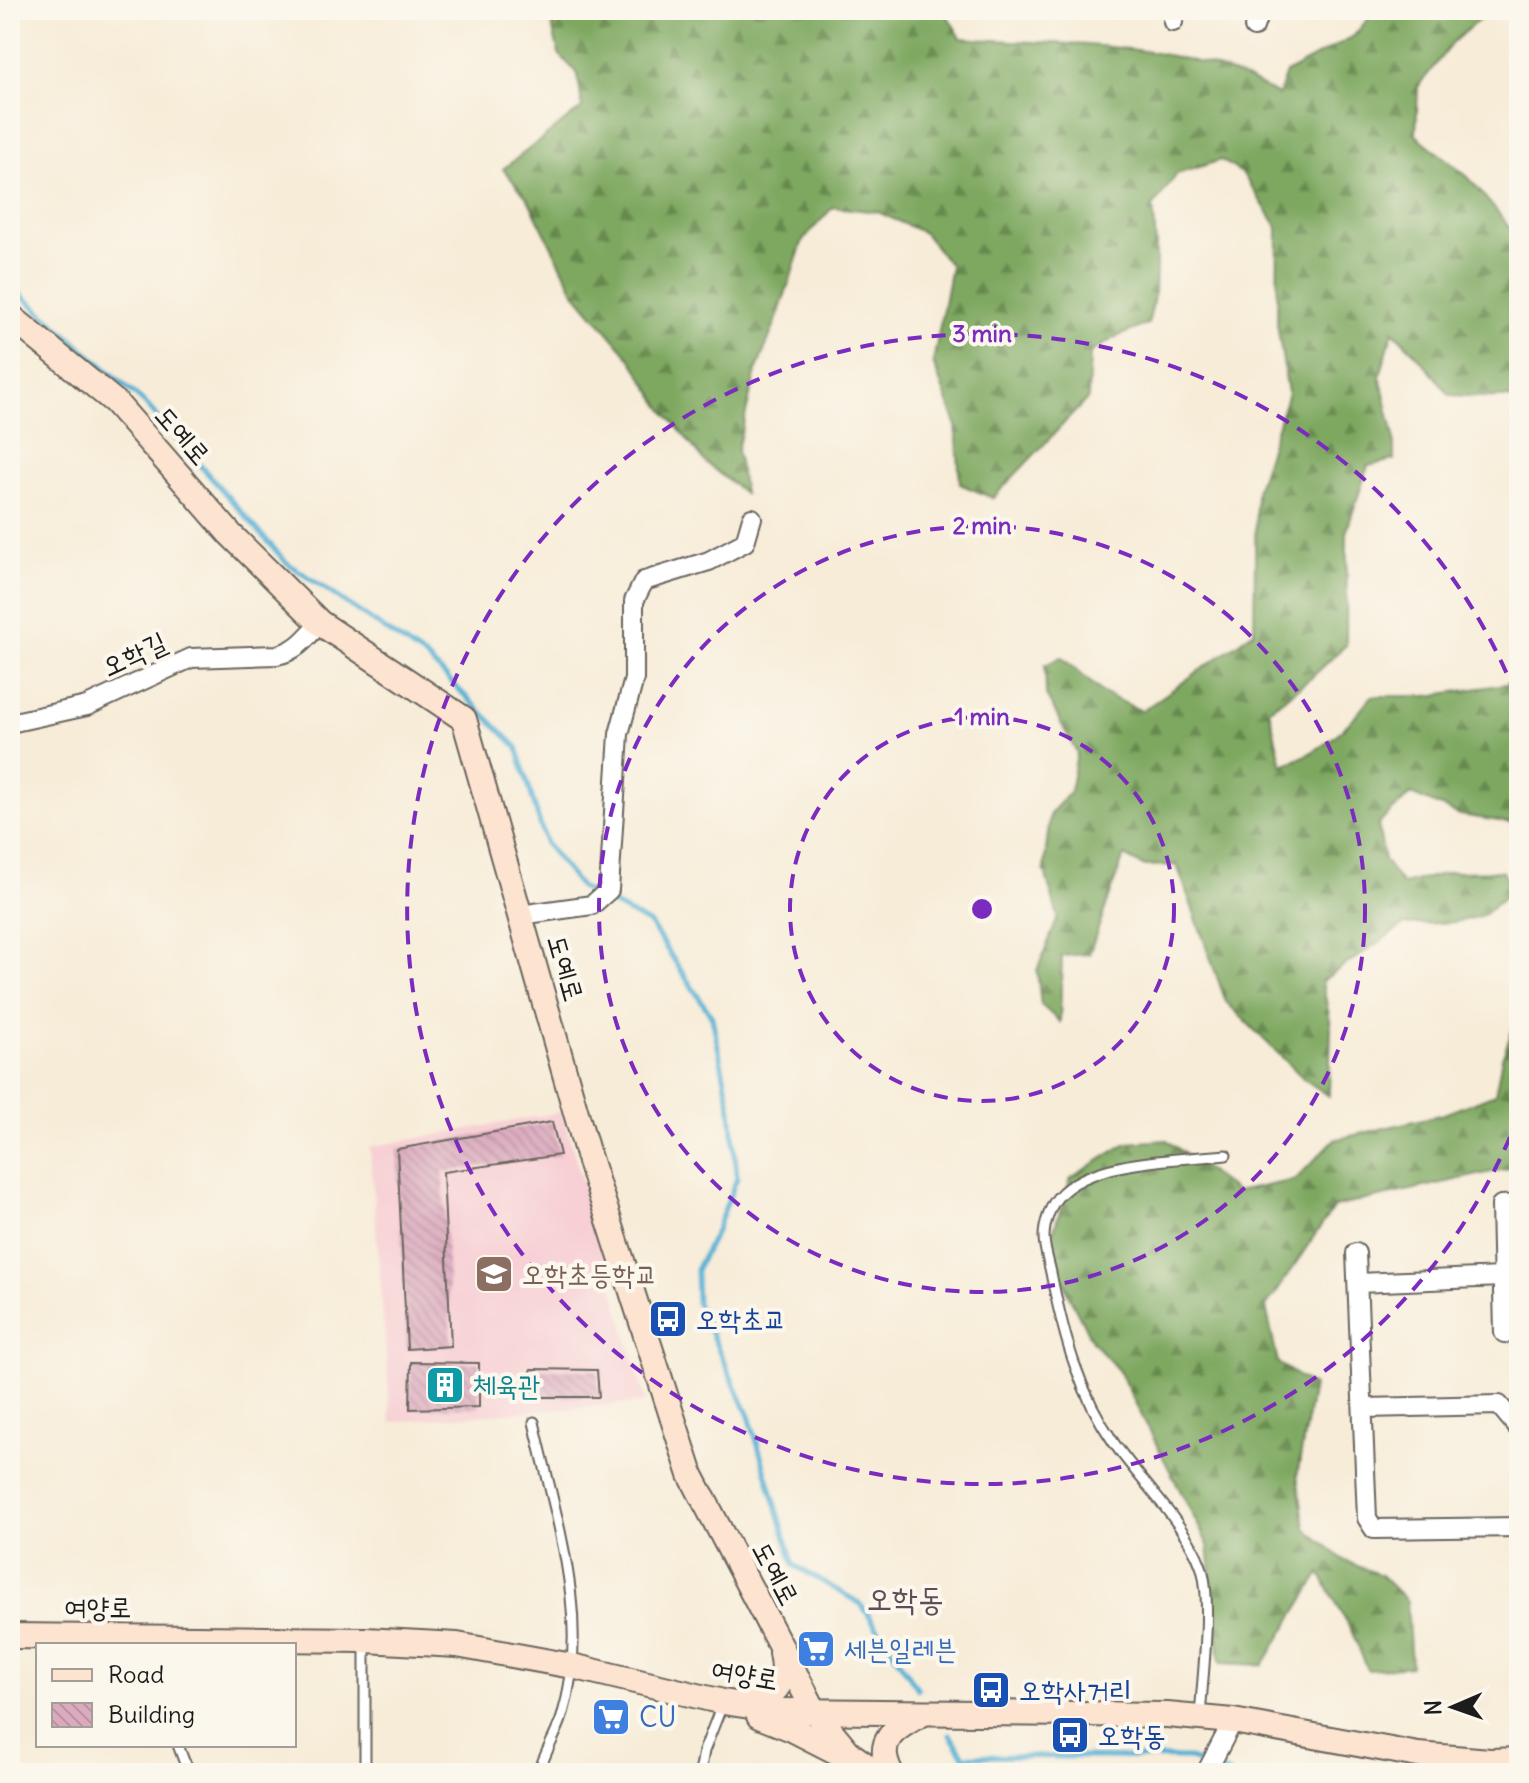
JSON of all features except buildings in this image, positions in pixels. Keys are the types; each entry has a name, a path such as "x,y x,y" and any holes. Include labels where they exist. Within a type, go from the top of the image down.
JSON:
{"street":[{"name":"도예로","path":"10,316 115,402 230,534 320,623 464,719 588,1155 691,1475 815,1712 850,1754 879,1772"},
{"path":"520,915 592,905 609,890 619,734 634,679 634,601 644,581 709,561 745,542 752,518"},
{"name":"오학길","path":"10,723 87,706 191,658 290,652 320,623"},
{"path":"1519,1204 1501,1205 1504,1333 1519,1334"},
{"path":"1356,1253 1365,1408 1367,1518 1374,1529 1519,1527"},
{"path":"1358,1283 1502,1277"},
{"path":"1365,1408 1499,1405 1519,1429"},
{"name":"여양로","path":"10,1636 172,1641 365,1640 457,1645 572,1666 723,1702 784,1711 1119,1713 1200,1718 1233,1721 1418,1755 1490,1761 1519,1760"},
{"path":"723,1702 756,1700 778,1688 784,1666 780,1646"},
{"path":"723,1702 792,1729 879,1772 885,1760 884,1748 888,1736 899,1726 925,1712"},
{"path":"1206,1773 1233,1721"}],"lane":[{"path":"1200,1718 1207,1596 1202,1569 1193,1547 1113,1442 1089,1402 1075,1369 1058,1307 1044,1236 1058,1197 1093,1175 1114,1166 1226,1155"},
{"path":"534,1422 571,1597 572,1666 562,1716 539,1773"},
{"path":"305,1773 365,1770 365,1640"},
{"path":"700,1773 704,1751 723,1702"},
{"path":"179,1747 192,1773"}],"shaded area":[{"name":"오학초등학교","path":"562,1112 646,1402 391,1422 370,1147"}],"green space":[{"path":"548,10 944,10 961,38 1124,48 1164,54 1242,77 1278,95 1286,73 1354,36 1375,10 1490,10 1453,42 1418,87 1416,135 1468,177 1519,238 1519,399 1450,395 1393,331 1380,376 1394,436 1394,460 1368,466 1347,530 1346,645 1311,678 1269,710 1282,765 1297,760 1333,738 1372,696 1428,696 1519,682 1519,824 1460,815 1411,794 1378,824 1384,860 1402,884 1451,872 1503,871 1512,890 1484,915 1456,922 1404,925 1322,981 1331,1025 1329,1096 1304,1079 1226,1002 1177,865 1143,866 1124,856 1089,954 1062,956 1060,1022 1041,1005 1037,971 1058,917 1044,869 1050,814 1070,792 1077,753 1046,695 1045,665 1061,657 1103,693 1142,711 1254,632 1256,491 1288,393 1277,324 1278,228 1243,174 1221,160 1177,174 1153,207 1156,266 1148,324 1116,337 1090,353 1088,398 993,498 960,484 956,424 933,363 951,266 924,233 878,212 833,207 803,240 756,372 737,450 744,493 706,463 662,408 630,358 575,293 528,199 503,169 582,108 578,74 559,54"},
{"path":"1519,1013 1519,1166 1334,1207 1266,1307 1278,1363 1313,1386 1297,1476 1305,1528 1345,1561 1381,1575 1407,1601 1411,1666 1368,1670 1351,1630 1320,1573 1263,1665 1220,1663 1208,1545 1119,1371 1092,1341 1066,1290 1052,1235 1071,1178 1127,1143 1167,1140 1236,1192 1295,1180 1334,1140 1444,1114 1495,1094 1502,1058"}],"waterway":[{"path":"10,285 144,402 286,562 428,659 517,747 546,844 580,887 596,896"},
{"path":"605,900 650,924 712,1017 731,1110 737,1178 696,1270 697,1303 749,1416 794,1565 861,1604 918,1689"},
{"path":"950,1735 964,1756 1188,1758 1197,1762"},
{"path":"1222,1771 1228,1773"}],"place":[{"name":"오학초등학교","path":"494,1274"},
{"name":"오학초교","path":"668,1319"},
{"name":"체육관","path":"445,1385"},
{"name":"세븐일레븐","path":"816,1649"},
{"name":"오학사거리","path":"991,1690"},
{"name":"CU","path":"611,1717"},
{"name":"오학동","path":"1070,1735"}],"district":[{"name":"오학동","path":"905,1599"}]}
